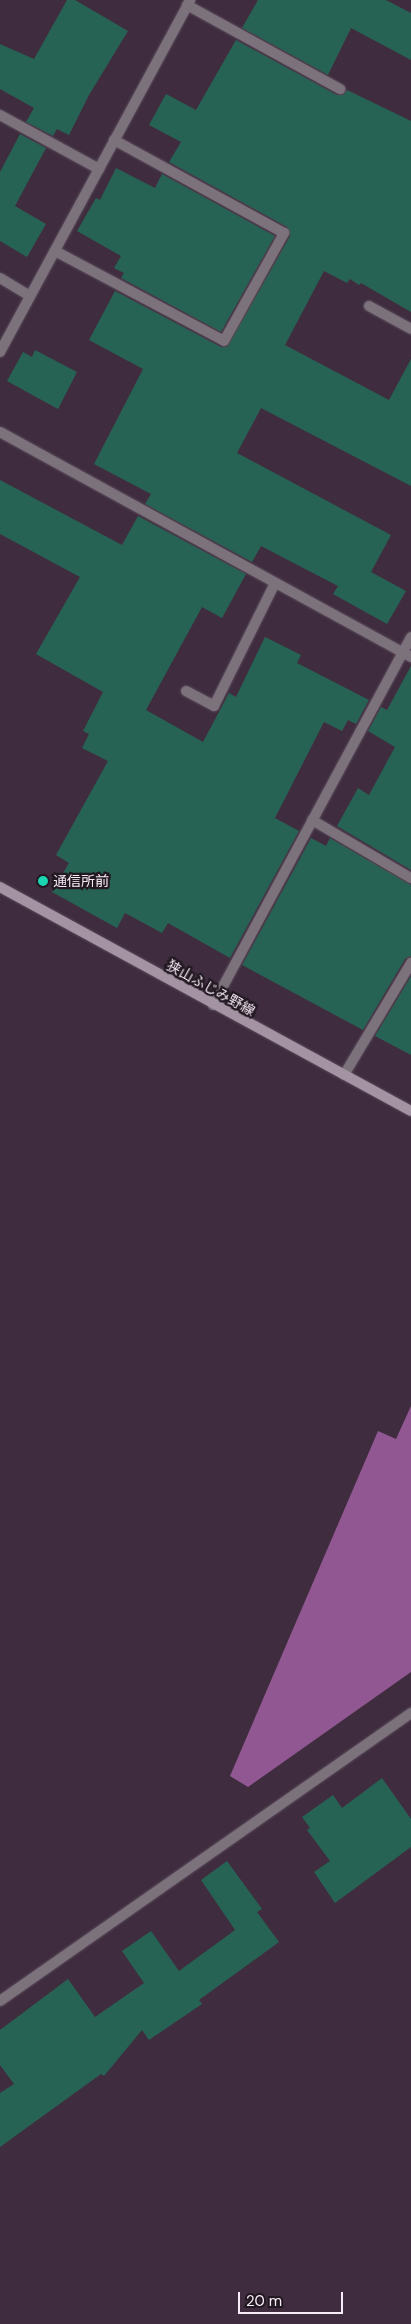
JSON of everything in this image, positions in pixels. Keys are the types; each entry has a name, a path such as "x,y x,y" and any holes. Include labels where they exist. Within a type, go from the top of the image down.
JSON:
{"main road":[{"name":"狭山ふじみ野線","path":"0,887 213,1005 411,1111"}],"street":[{"path":"0,352 189,2 340,89"},
{"path":"0,115 99,169"},
{"path":"55,251 224,341 284,233 114,140"},
{"path":"0,278 30,296"},
{"path":"369,306 411,329"},
{"path":"0,432 407,654"},
{"path":"186,691 214,706 275,583"},
{"path":"213,1005 312,820 407,654 411,637"},
{"path":"312,820 411,878"},
{"path":"344,1075 411,962"},
{"path":"0,2001 411,1713"}],"shaded area":[{"path":"411,1406 411,1672 248,1787 230,1776 378,1431 396,1439"}],"building":[{"path":"67,0 75,0 128,31 89,95 69,135 57,129 53,136 26,122 34,108 0,89 0,44 34,59"},
{"path":"258,0 386,0 411,13 411,60 351,28 328,75 242,28"},
{"path":"236,40 337,95 343,95 347,90 411,121 411,312 361,283 359,285 350,279 347,283 324,271 285,345 389,400 411,359 411,486 261,408 237,453 391,535 371,572 406,591 387,624 333,594 338,586 261,546 252,562 145,504 151,494 94,464 143,369 89,340 115,291 221,347 227,347 290,236 287,227 169,162 181,142 149,125 166,94 196,110"},
{"path":"20,134 46,148 15,206 46,224 27,257 0,241 0,172"},
{"path":"116,168 155,188 162,174 275,236 221,332 121,278 124,273 114,268 121,256 77,231 96,198 100,200"},
{"path":"35,350 77,372 58,409 7,381 23,352 32,357"},
{"path":"0,480 122,545 138,516 246,574 222,618 202,607 146,710 203,742 229,693 236,697 265,637 301,655 297,663 369,700 356,724 348,720 342,731 324,722 275,818 299,831 230,958 168,923 162,933 125,913 117,928 52,892 69,863 56,855 108,761 82,748 89,734 83,731 103,692 36,654 80,577 0,534"},
{"path":"411,666 411,870 337,826 358,788 369,795 395,747 368,731 381,707 387,710"},
{"path":"311,838 326,846 330,838 411,885 411,956 405,959 363,1030 242,965"},
{"path":"411,976 411,1055 375,1036"},
{"path":"382,1778 411,1819 411,1847 335,1903 314,1872 330,1861 307,1830 310,1828 302,1817 333,1795 342,1808"},
{"path":"227,1861 262,1909 257,1912 279,1942 199,2000 202,2004 149,2040 142,2030 104,2076 101,2074 0,2147 0,2093 14,2084 0,2065 0,2030 68,1979 95,2017 144,1983 122,1951 151,1931 179,1971 235,1930 201,1880"}],"place":[{"name":"通信所前","path":"43,881"}]}
